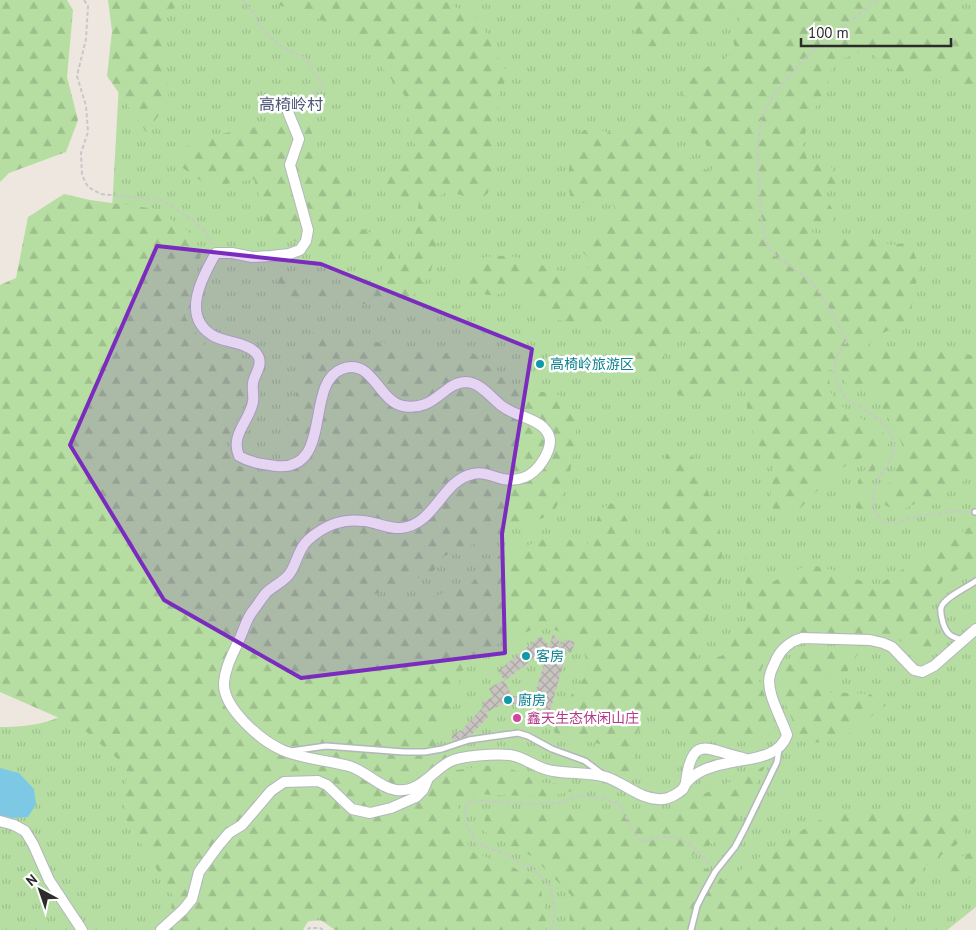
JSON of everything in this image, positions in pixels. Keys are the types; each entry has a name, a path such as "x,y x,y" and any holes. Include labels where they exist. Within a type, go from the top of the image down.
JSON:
{"street":[{"path":"288,112 299,139 290,165 308,230 306,241 300,250 289,254 252,257 232,253 216,253 204,274 197,293 196,310 200,326 213,336 249,348 256,352 259,358 259,368 253,383 253,403 236,440 239,456 256,463 283,466 294,464 306,456 312,441 327,380 340,369 355,367 369,374 390,401 398,405 422,406 438,398 454,385 467,382 481,387 514,414 538,423 547,430 550,441 547,454 539,467 523,479 505,480 487,474 473,474 456,482 430,513 417,523 403,528 383,526 364,521 340,521 322,528 302,545 290,573 266,594 249,616 228,662 224,685 226,698 246,723 267,742 285,752 361,770 386,787 396,790 413,788 427,780 450,761 505,755 514,756 552,771 580,773 607,778 635,793 662,800 682,790 686,782 691,759 701,749 710,748 748,759"},
{"path":"686,782 700,772 714,766 770,754 779,749 785,742 787,736 771,694 769,675 778,656 795,640 802,638 870,640 883,643 892,647 914,670 922,672 934,666 976,629"},
{"path":"161,930 192,899 199,872 218,846 229,833 242,825 271,791 284,782 318,781 327,785 352,809 370,813 391,808 416,797 423,790 427,780"},
{"path":"0,821 14,825 24,831 33,844 49,880 82,930"}],"lane":[{"path":"964,640 951,637 948,634 940,609 942,604 976,582"},
{"path":"285,752 326,746 425,752 442,749 469,740 518,733 528,736 552,749 585,761 607,778"},
{"path":"691,930 697,906 715,872 735,847 745,828 777,762 779,749"}],"path":[{"path":"84,0 88,6 86,38 77,76 86,106 88,132 81,153 82,175 88,187 101,194 161,200 194,222 208,237 216,253"},
{"path":"243,0 255,15 258,25 277,44 306,58 323,86 288,112"},
{"path":"877,0 810,53 775,93 762,116 757,147 765,239 769,248 776,256 813,282 847,340 837,354 834,365 834,375 839,387 846,397 874,414 884,424 893,439 894,449 891,459 877,482 874,492 874,510 877,516 889,523 897,523 940,513 976,512"},
{"path":"524,666 527,671"},
{"path":"551,930 555,913 551,887 535,871 503,853 476,843 466,824 465,806 473,800 540,804 559,803 580,795 619,803 637,839 644,842 666,836 685,841 700,852 715,872"},
{"path":"308,930 309,928 320,928 323,930"}],"highlighted area":[{"path":"157,246 321,264 532,349 502,534 505,653 301,678 164,600 70,445"}],"green space":[{"path":"0,0 67,0 73,10 67,77 78,120 66,152 9,173 0,182"},
{"path":"108,0 181,0 163,23 169,102 146,132 107,76 112,31"},
{"name":"高椅岭旅游区","path":"115,0 976,0 976,907 947,930 378,930 318,920 307,922 294,930 0,930 0,727 37,724 64,714 72,704 87,664 120,65"},
{"path":"265,0 443,0 482,22 494,52 508,74 498,98 496,159 488,193 478,201 449,191 428,202 442,222 430,275 401,310 366,304 284,300 272,268 282,264 293,288 330,283 366,293 383,267 375,254 322,248 294,241 271,240 254,179 210,187 177,164 184,147 221,134 264,125 308,122 325,168 360,175 341,217 398,248 399,260 413,256 419,199 386,196 381,180 416,146 403,125 416,110 353,31"},
{"path":"624,0 959,0 957,4 966,13 976,15 976,88 931,75 904,76 877,62 873,47 834,62 826,90 811,115 802,143 807,159 830,164 839,184 819,190 834,211 833,226 809,228 814,233 864,236 891,245 904,243 913,250 919,267 908,328 887,331 871,339 869,350 922,349 976,356 976,470 961,483 897,512 882,503 903,447 893,424 882,409 887,392 878,389 855,389 847,385 841,370 828,370 831,393 844,408 881,430 889,442 870,480 865,499 865,512 856,508 858,481 868,464 865,456 834,472 796,512 781,514 771,507 771,477 775,459 761,450 749,423 743,375 725,397 706,400 679,395 668,367 682,348 703,331 669,341 658,376 645,380 630,340 633,324 607,322 581,324 549,318 514,287 499,294 487,295 462,281 465,265 493,256 515,257 566,272 584,270 594,265 575,243 579,236 600,230 615,210 611,199 582,203 571,199 567,180 571,158 576,138 584,130 604,131 622,137 631,132 638,117 652,107 665,113 673,129 676,147 710,173 714,164 705,142 691,133 684,113 682,89 707,67 737,53 733,41 740,21 738,13 714,25 707,32 687,36 671,44 646,48 638,46 635,31 640,15"},
{"path":"64,194 90,200 156,209 189,232 202,251 185,317 205,346 250,361 244,404 226,443 234,463 261,477 297,479 285,437 312,332 390,344 433,356 467,348 512,386 559,395 578,419 569,480 553,514 444,556 432,573 370,596 413,603 470,585 492,558 556,535 587,546 601,509 611,503 621,509 641,545 656,548 670,539 655,516 658,502 677,494 664,468 666,455 679,451 690,454 697,465 718,516 722,549 721,582 709,612 703,645 697,662 725,655 747,618 745,557 764,586 809,564 843,573 875,587 976,523 976,560 945,576 928,610 936,636 926,658 919,649 886,635 798,632 770,651 758,677 776,728 760,738 737,739 668,734 667,712 648,710 632,744 637,772 615,771 604,745 555,733 551,722 588,673 582,638 541,626 488,648 462,671 450,720 432,737 457,770 499,764 544,783 593,786 547,797 477,794 458,805 461,829 472,852 515,868 541,889 546,920 540,930 335,930 312,914 303,930 168,930 173,896 124,816 127,767 82,728 0,692 0,285 16,278 28,217"},
{"path":"821,647 851,648 858,654 845,675 825,678 827,692 870,694 886,705 839,741 809,743 798,734 780,691 782,670 798,650"},
{"path":"765,766 731,833 688,857 725,881 783,841 838,810 957,815 966,838 924,867 895,914 888,930 569,930 571,895 533,857 483,831 486,812 601,809 668,810"},
{"path":"976,850 976,877 945,880 942,870 951,862"}],"water":[{"path":"0,768 19,773 34,789 36,804 28,817 13,818 0,815"}],"building":[{"path":"553,634 562,645 564,639 575,642 571,653 567,651 550,711 529,705 513,704 507,707 505,703 485,713 489,716 471,735 453,741 451,735 461,731 484,706 482,702 493,697 489,688 504,680 512,696 534,697"},
{"name":"客房","path":"541,636 549,646 505,681 498,671"}],"place":[{"name":"高椅岭旅游区","path":"540,364"},
{"name":"客房","path":"526,656"},
{"name":"廚房","path":"508,700"},
{"name":"鑫天生态休闲山庄","path":"517,718"}],"district":[{"name":"高椅岭村","path":"291,104"}]}
